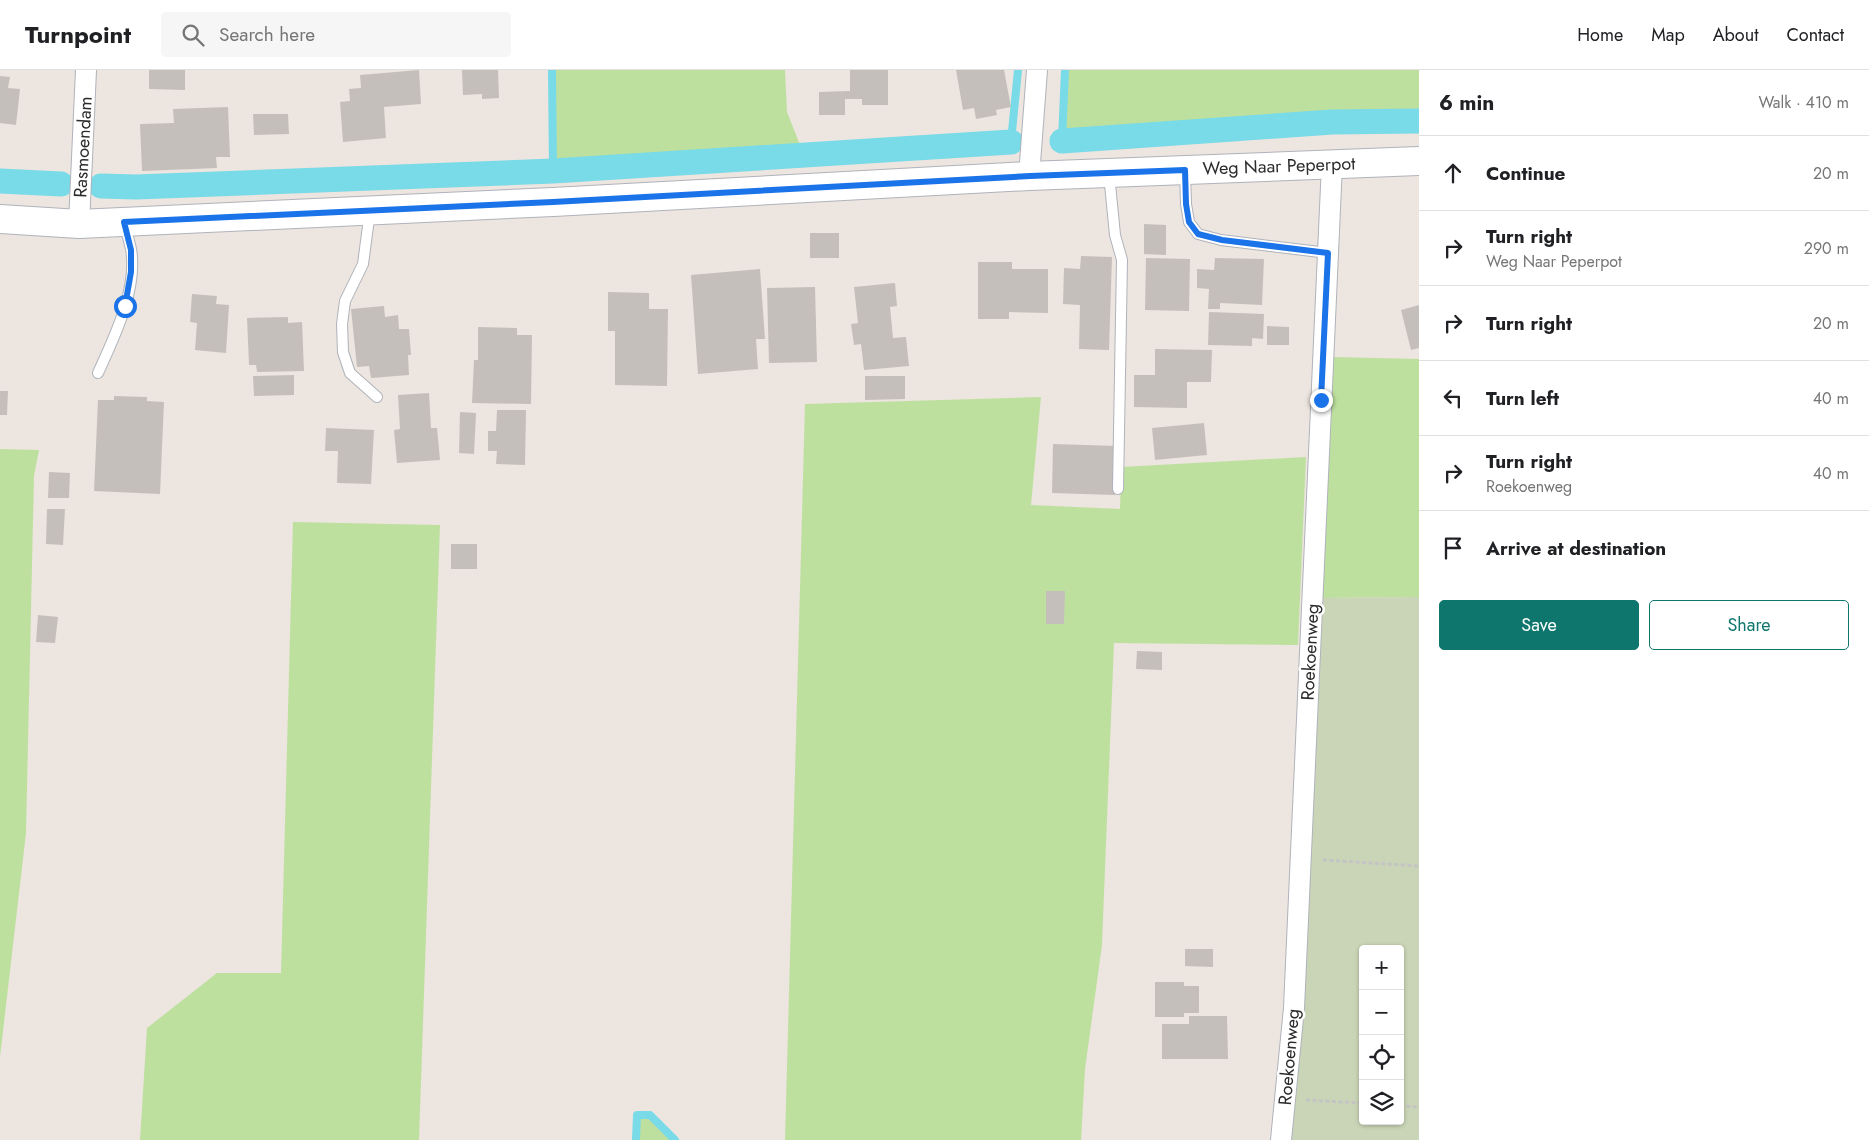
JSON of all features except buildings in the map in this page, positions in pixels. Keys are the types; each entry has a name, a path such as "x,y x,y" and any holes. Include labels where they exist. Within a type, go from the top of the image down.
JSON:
{"street":[{"name":"Rasmoendam","path":"80,224 86,70"},
{"path":"1030,176 1036,70"},
{"name":"Weg Naar Peperpot","path":"0,219 80,224 553,202 1030,176 1419,161"},
{"name":"Roekoenweg","path":"1281,1140 1294,1008 1332,164"}],"lane":[{"path":"1185,170 1186,204 1189,222 1198,234 1222,240 1328,253"},
{"path":"1109,173 1116,235 1122,260 1118,489"},
{"path":"370,210 363,264 345,300 342,324 343,352 350,373 377,397"},
{"path":"98,373 114,339 125,306 131,272 131,250 124,222"}],"path":[{"path":"1300,858 1419,866"},
{"path":"1285,1098 1359,1103"},
{"path":"1404,1106 1419,1107"}],"green space":[{"path":"552,70 785,70 787,112 804,155 553,171"},
{"path":"1065,70 1419,70 1419,121 1332,122 1062,141"},
{"path":"1332,357 1419,359 1419,597 1323,598"},
{"path":"1041,397 1031,505 1120,509 1121,467 1306,457 1298,645 1114,643 1102,945 1085,1069 1081,1140 785,1140 805,404"},
{"path":"0,449 39,450 34,476 26,833 0,1057"},
{"path":"293,522 440,525 419,1140 140,1140 147,1028 217,973 281,973"},
{"path":"1419,597 1419,1140 1290,1140 1303,1002 1323,598"},
{"path":"637,1115 650,1115 675,1140 636,1140"}],"waterway":[{"path":"552,70 553,171"},
{"path":"1011,142 1018,70"},
{"path":"1062,141 1065,70"},
{"path":"1062,141 1332,122 1419,121"},
{"path":"101,186 136,187 553,171 1011,142"},
{"path":"0,181 61,184"},
{"path":"636,1140 637,1115 650,1115 675,1140"}],"route":[{"path":"125,306 131,272 131,250 124,222 553,202 1030,176 1185,170 1186,204 1189,222 1198,234 1222,240 1328,253 1321,400"}]}
